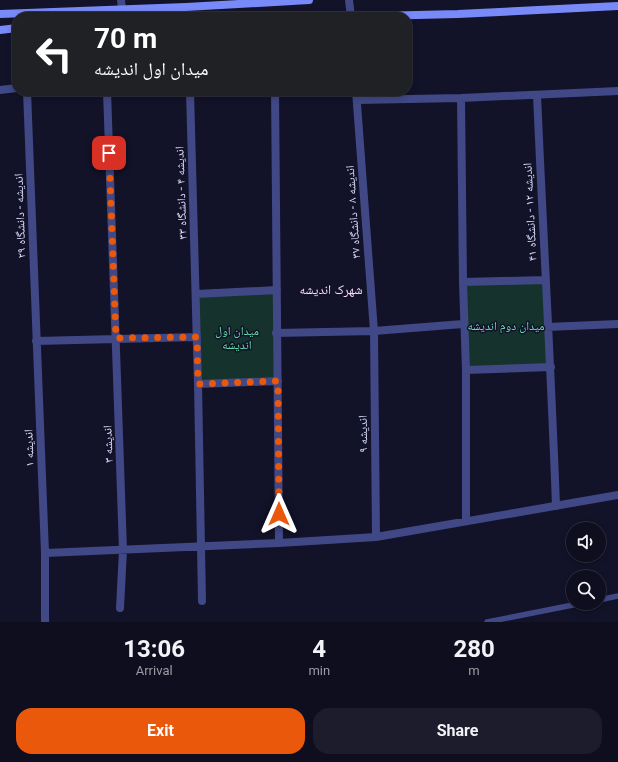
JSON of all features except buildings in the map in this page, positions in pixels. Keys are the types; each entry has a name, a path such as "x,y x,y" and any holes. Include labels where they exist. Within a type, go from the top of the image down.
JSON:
{"main road":[{"path":"49,12 186,8 309,0"},
{"path":"412,15 618,6"},
{"path":"0,14 12,14"},
{"path":"0,30 12,29"}],"street":[{"path":"121,0 122,9"},
{"path":"350,0 351,12"},
{"path":"0,90 12,89"},
{"path":"392,96 461,98 618,91"},
{"name":"اندیشه ۱۲ - دانشگاه ۴۱","path":"537,95 545,280 551,367 556,506"},
{"name":"اندیشه - دانشگاه ۲۹","path":"27,96 36,341"},
{"name":"اندیشه ۳","path":"107,96 123,550 120,608"},
{"name":"اندیشه ۴ - دانشگاه ۳۳","path":"190,96 196,294"},
{"path":"274,96 279,543"},
{"name":"اندیشه ۸ - دانشگاه ۳۷","path":"357,96 374,331"},
{"path":"461,98 463,324 466,370 466,521"},
{"path":"463,282 545,280"},
{"path":"202,601 196,294 277,290"},
{"path":"276,333 374,331 463,324"},
{"path":"548,327 618,324"},
{"name":"اندیشه ۹","path":"374,331 376,537"},
{"path":"36,341 197,337"},
{"name":"اندیشه ۱","path":"36,341 45,553 45,622"},
{"path":"466,370 551,367"},
{"path":"198,384 278,381"},
{"path":"45,553 201,547 376,537 618,495"}],"lane":[{"path":"606,599 618,596"},
{"path":"487,622 566,606"}],"green space":[{"name":"میدان دوم اندیشه","path":"545,280 551,367 466,370 463,282"},
{"name":"میدان اول اندیشه","path":"275,291 277,380 200,383 196,295"}],"district":[{"name":"شهرک اندیشه","path":"331,289"}],"route":[{"path":"109,153 116,338 197,337 198,384 278,381 279,514"}]}
